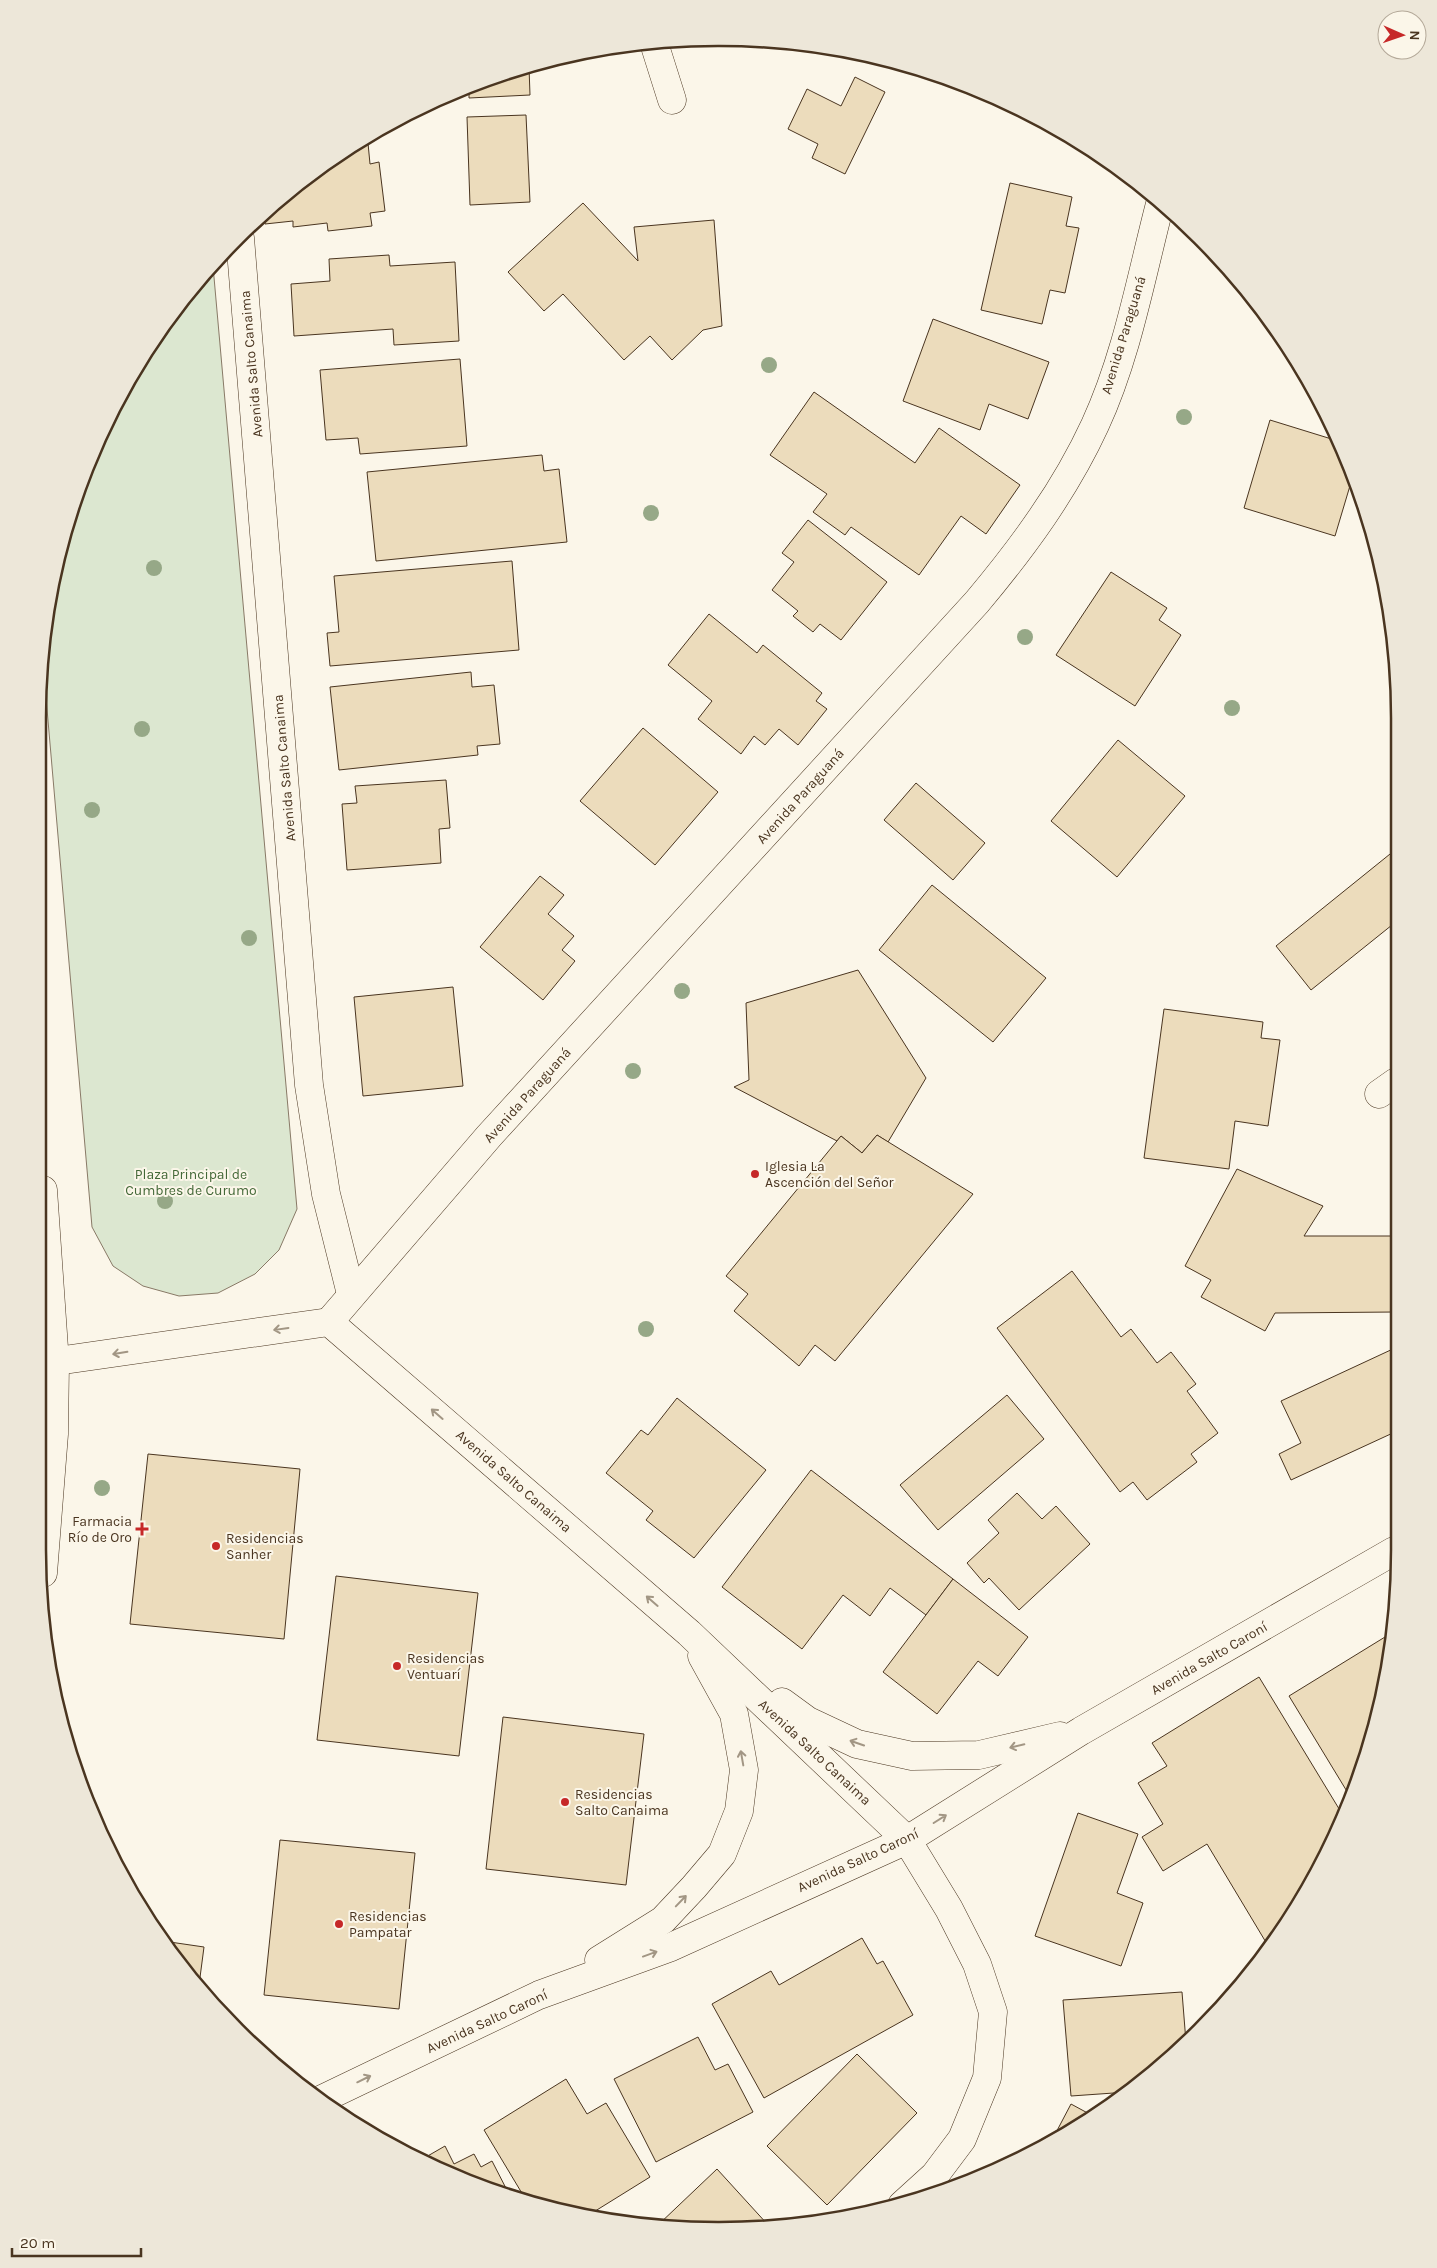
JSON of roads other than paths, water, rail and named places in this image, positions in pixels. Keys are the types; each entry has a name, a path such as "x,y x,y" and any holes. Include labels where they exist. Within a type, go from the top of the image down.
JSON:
{"street":[{"path":"656,50 672,100"},
{"name":"Avenida Paraguaná","path":"329,1322 351,1294 489,1136 977,602 1018,553 1059,492 1095,425 1118,361 1158,210"},
{"name":"Avenida Salto Canaima","path":"241,246 310,1085 326,1194 351,1294"},
{"path":"46,1276 54,1434 46,1535"},
{"path":"49,1363 329,1322"},
{"name":"Avenida Salto Canaima","path":"329,1322 689,1633 907,1840 949,1908 977,1964 993,2012 987,2078 962,2138 935,2176 918,2191"},
{"name":"Avenida Salto Caroní","path":"328,2096 539,1995 671,1946 907,1840 1081,1731 1391,1553"},
{"path":"689,1633 808,1721 857,1744 912,1756 979,1755 1081,1731"},
{"path":"539,1995 663,1920 722,1854 739,1811 744,1770 734,1714 689,1633"}],"place":[{"name":"Iglesia La Ascención del Señor","path":"755,1174"},
{"name":"Farmacia Río de Oro","path":"142,1529"},
{"name":"Residencias Sanher","path":"216,1546"},
{"name":"Residencias Ventuarí","path":"397,1666"},
{"name":"Residencias Salto Canaima","path":"565,1802"},
{"name":"Residencias Pampatar","path":"339,1924"}],"park label":[{"name":"Plaza Principal de Cumbres de Curumo","path":"191,1182"}]}
